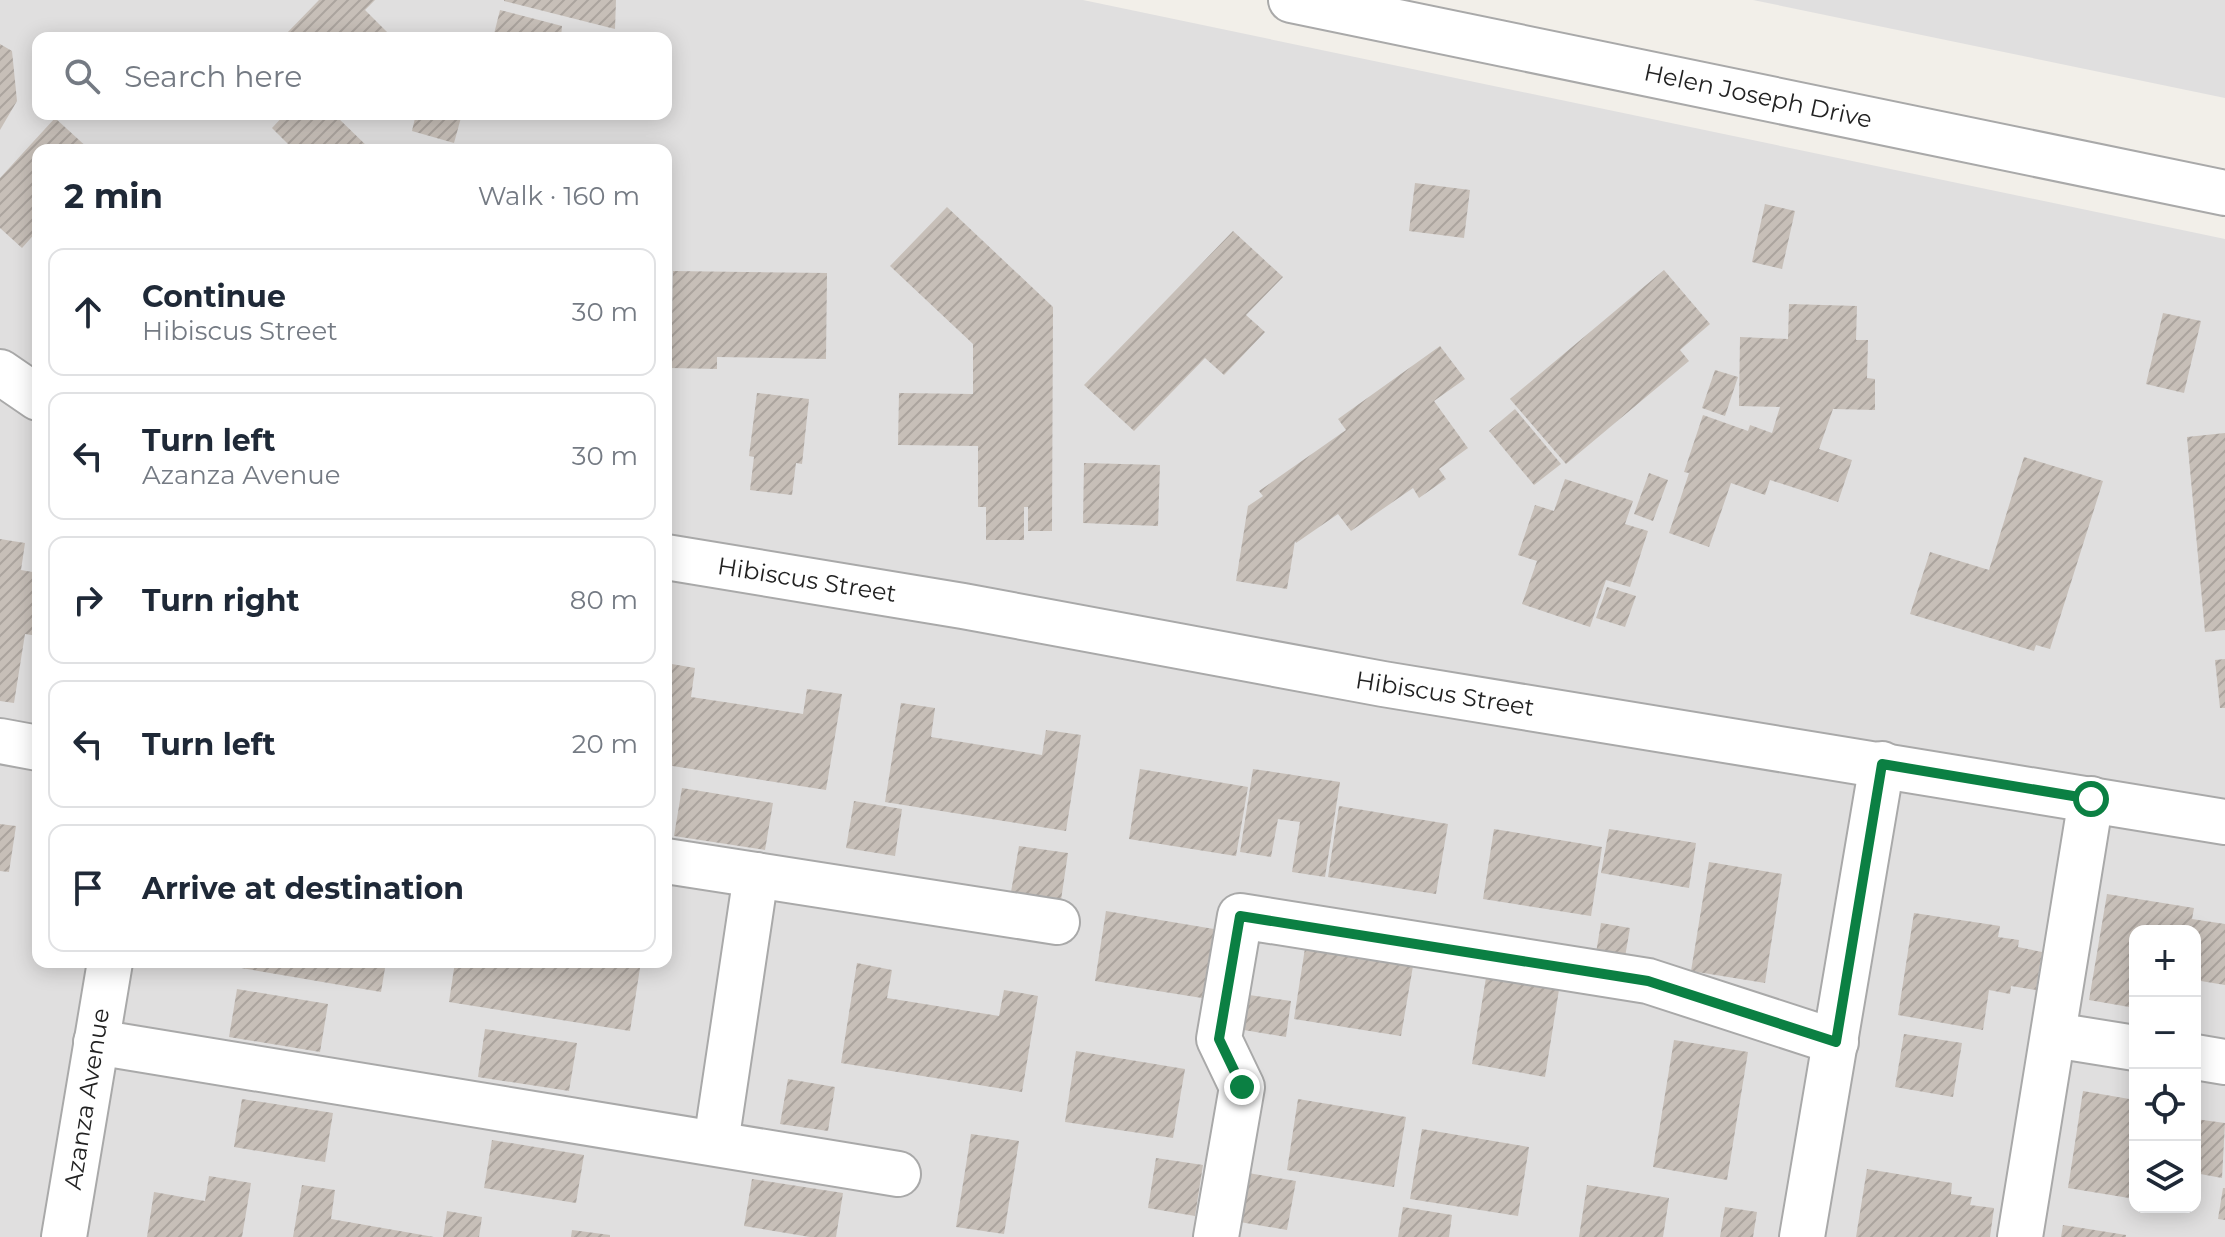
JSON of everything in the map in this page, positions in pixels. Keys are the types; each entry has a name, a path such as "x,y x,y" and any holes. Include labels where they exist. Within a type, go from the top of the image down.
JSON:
{"street":[{"name":"Helen Joseph Drive","path":"1291,0 2225,193"},
{"path":"0,372 32,394"},
{"name":"Hibiscus Street","path":"672,558 963,606 1383,684 2225,822"},
{"path":"0,741 32,747"},
{"path":"1802,1237 1882,764"},
{"path":"2020,1237 2091,799"},
{"path":"672,862 1057,922"},
{"path":"716,1143 756,875"},
{"path":"1216,1237 1242,1087 1219,1039 1240,916 1648,981 1836,1042"},
{"name":"Azanza Avenue","path":"64,1237 109,968"},
{"path":"2054,1035 2129,1047"},
{"path":"96,1042 898,1174"},
{"path":"2201,1058 2225,1062"}],"shaded area":[{"path":"0,0 1083,0 2225,239 2225,1237 0,1237"},
{"path":"1753,0 2225,0 2225,98"}],"building":[{"path":"319,0 375,0 365,10 387,32 288,32"},
{"path":"616,0 615,29 504,1"},
{"path":"500,10 562,26 562,32 494,32"},
{"path":"0,44 12,51 17,101 0,130"},
{"path":"53,120 57,120 83,144 32,144 32,237 22,248 0,228 0,178"},
{"path":"279,120 340,120 365,144 288,144 272,128"},
{"path":"415,120 460,120 454,143 412,131"},
{"path":"1415,183 1470,190 1464,238 1409,231"},
{"path":"1765,204 1795,211 1782,269 1752,262"},
{"path":"947,207 1053,307 1052,531 1028,531 1028,507 1024,507 1024,540 986,540 986,507 978,507 978,446 898,445 899,393 973,394 973,344 890,266"},
{"path":"1233,231 1283,277 1246,315 1265,332 1224,375 1205,358 1134,431 1084,385"},
{"path":"1664,270 1710,324 1680,350 1689,361 1566,464 1510,399"},
{"path":"673,271 827,273 826,359 717,357 717,369 672,368"},
{"path":"1789,304 1857,306 1856,340 1868,340 1867,378 1875,379 1875,410 1833,409 1819,449 1852,460 1838,502 1770,480 1765,495 1731,483 1709,547 1669,533 1689,473 1684,472 1703,415 1748,431 1750,425 1772,433 1780,407 1739,406 1740,337 1788,339"},
{"path":"2163,313 2201,321 2184,393 2146,384"},
{"path":"1440,346 1465,379 1434,401 1468,448 1439,469 1446,479 1419,498 1413,488 1351,531 1338,514 1295,541 1287,589 1236,581 1248,506 1263,496 1259,491 1346,430 1338,419"},
{"path":"1715,370 1738,377 1725,416 1702,408"},
{"path":"757,393 809,399 802,464 796,463 792,495 750,490 754,457 749,456"},
{"path":"1515,409 1561,464 1534,485 1489,431"},
{"path":"2225,433 2225,630 2205,632 2187,437"},
{"path":"2024,457 2103,481 2050,649 2036,645 2034,651 1910,614 1930,552 1989,570"},
{"path":"1084,463 1160,465 1158,526 1083,523"},
{"path":"1649,473 1668,480 1653,521 1634,514"},
{"path":"1565,479 1633,501 1625,524 1648,531 1630,587 1606,580 1590,627 1522,604 1537,561 1518,555 1535,505 1554,511"},
{"path":"0,539 25,543 21,570 32,572 32,635 25,634 14,703 0,701"},
{"path":"1607,587 1636,596 1625,627 1596,618"},
{"path":"2225,659 2225,708 2220,708 2215,660"},
{"path":"672,664 695,668 691,697 803,714 807,689 842,694 826,790 672,766"},
{"path":"901,703 935,708 931,737 1042,755 1046,730 1081,735 1066,831 885,802"},
{"path":"1140,769 1248,787 1236,856 1129,839"},
{"path":"1253,769 1340,782 1325,877 1292,872 1300,822 1278,819 1271,857 1240,852"},
{"path":"682,788 773,803 765,850 674,836"},
{"path":"854,801 902,809 895,856 846,848"},
{"path":"1339,806 1448,824 1436,894 1328,877"},
{"path":"0,824 16,826 9,872 0,871"},
{"path":"1494,829 1602,847 1591,916 1483,899"},
{"path":"1609,829 1696,843 1689,888 1601,873"},
{"path":"1019,846 1068,853 1061,900 1011,892"},
{"path":"1709,862 1782,874 1765,983 1691,971"},
{"path":"2107,894 2194,908 2192,919 2225,924 2225,985 2201,981 2201,925 2129,925 2129,1007 2089,1000"},
{"path":"1106,911 1214,929 1202,998 1095,981"},
{"path":"1914,913 2000,926 1998,937 2019,940 2018,947 2042,952 2036,990 2011,986 2010,994 1989,990 1983,1030 1898,1015"},
{"path":"1601,923 1630,928 1625,957 1596,953"},
{"path":"1305,948 1413,966 1401,1036 1294,1019"},
{"path":"1489,959 1562,971 1545,1077 1472,1064"},
{"path":"857,963 892,970 887,998 999,1016 1004,990 1038,996 1022,1092 841,1063"},
{"path":"241,968 385,968 381,992"},
{"path":"454,968 640,968 630,1031 449,1002"},
{"path":"237,989 328,1004 320,1052 229,1037"},
{"path":"1249,995 1291,1001 1286,1037 1244,1030"},
{"path":"485,1029 577,1043 569,1091 478,1077"},
{"path":"1904,1034 1962,1043 1953,1097 1895,1087"},
{"path":"1674,1040 1748,1052 1727,1180 1653,1167"},
{"path":"1076,1051 1185,1069 1173,1138 1065,1122"},
{"path":"788,1079 835,1087 828,1131 780,1124"},
{"path":"2083,1091 2129,1099 2129,1198 2068,1188"},
{"path":"242,1099 333,1113 325,1162 234,1147"},
{"path":"1298,1099 1406,1117 1394,1187 1287,1170"},
{"path":"2201,1120 2225,1123 2222,1178 2201,1174"},
{"path":"1422,1129 1529,1147 1518,1216 1410,1199"},
{"path":"971,1134 1019,1141 1004,1234 956,1227"},
{"path":"492,1140 584,1155 576,1203 484,1188"},
{"path":"1156,1158 1203,1165 1195,1216 1148,1208"},
{"path":"1867,1169 1952,1183 1951,1194 1972,1197 1970,1205 1994,1208 1990,1237 1856,1237"},
{"path":"1248,1173 1296,1181 1287,1230 1240,1222"},
{"path":"209,1176 251,1183 242,1237 147,1237 154,1192 205,1201"},
{"path":"752,1179 843,1193 836,1237 810,1237 744,1226"},
{"path":"302,1185 335,1190 331,1219 434,1237 293,1237"},
{"path":"1587,1185 1669,1198 1663,1237 1579,1237"},
{"path":"2225,1188 2225,1220 2218,1219"},
{"path":"1403,1207 1452,1215 1449,1237 1398,1237"},
{"path":"1725,1207 1757,1212 1753,1237 1720,1237"},
{"path":"447,1211 482,1217 479,1237 443,1237"},
{"path":"2063,1225 2126,1235 2126,1237 2061,1237"},
{"path":"572,1230 610,1235 610,1237 571,1237"}],"route":[{"path":"1242,1087 1219,1039 1240,916 1648,981 1836,1042 1882,764 2091,799"}]}
